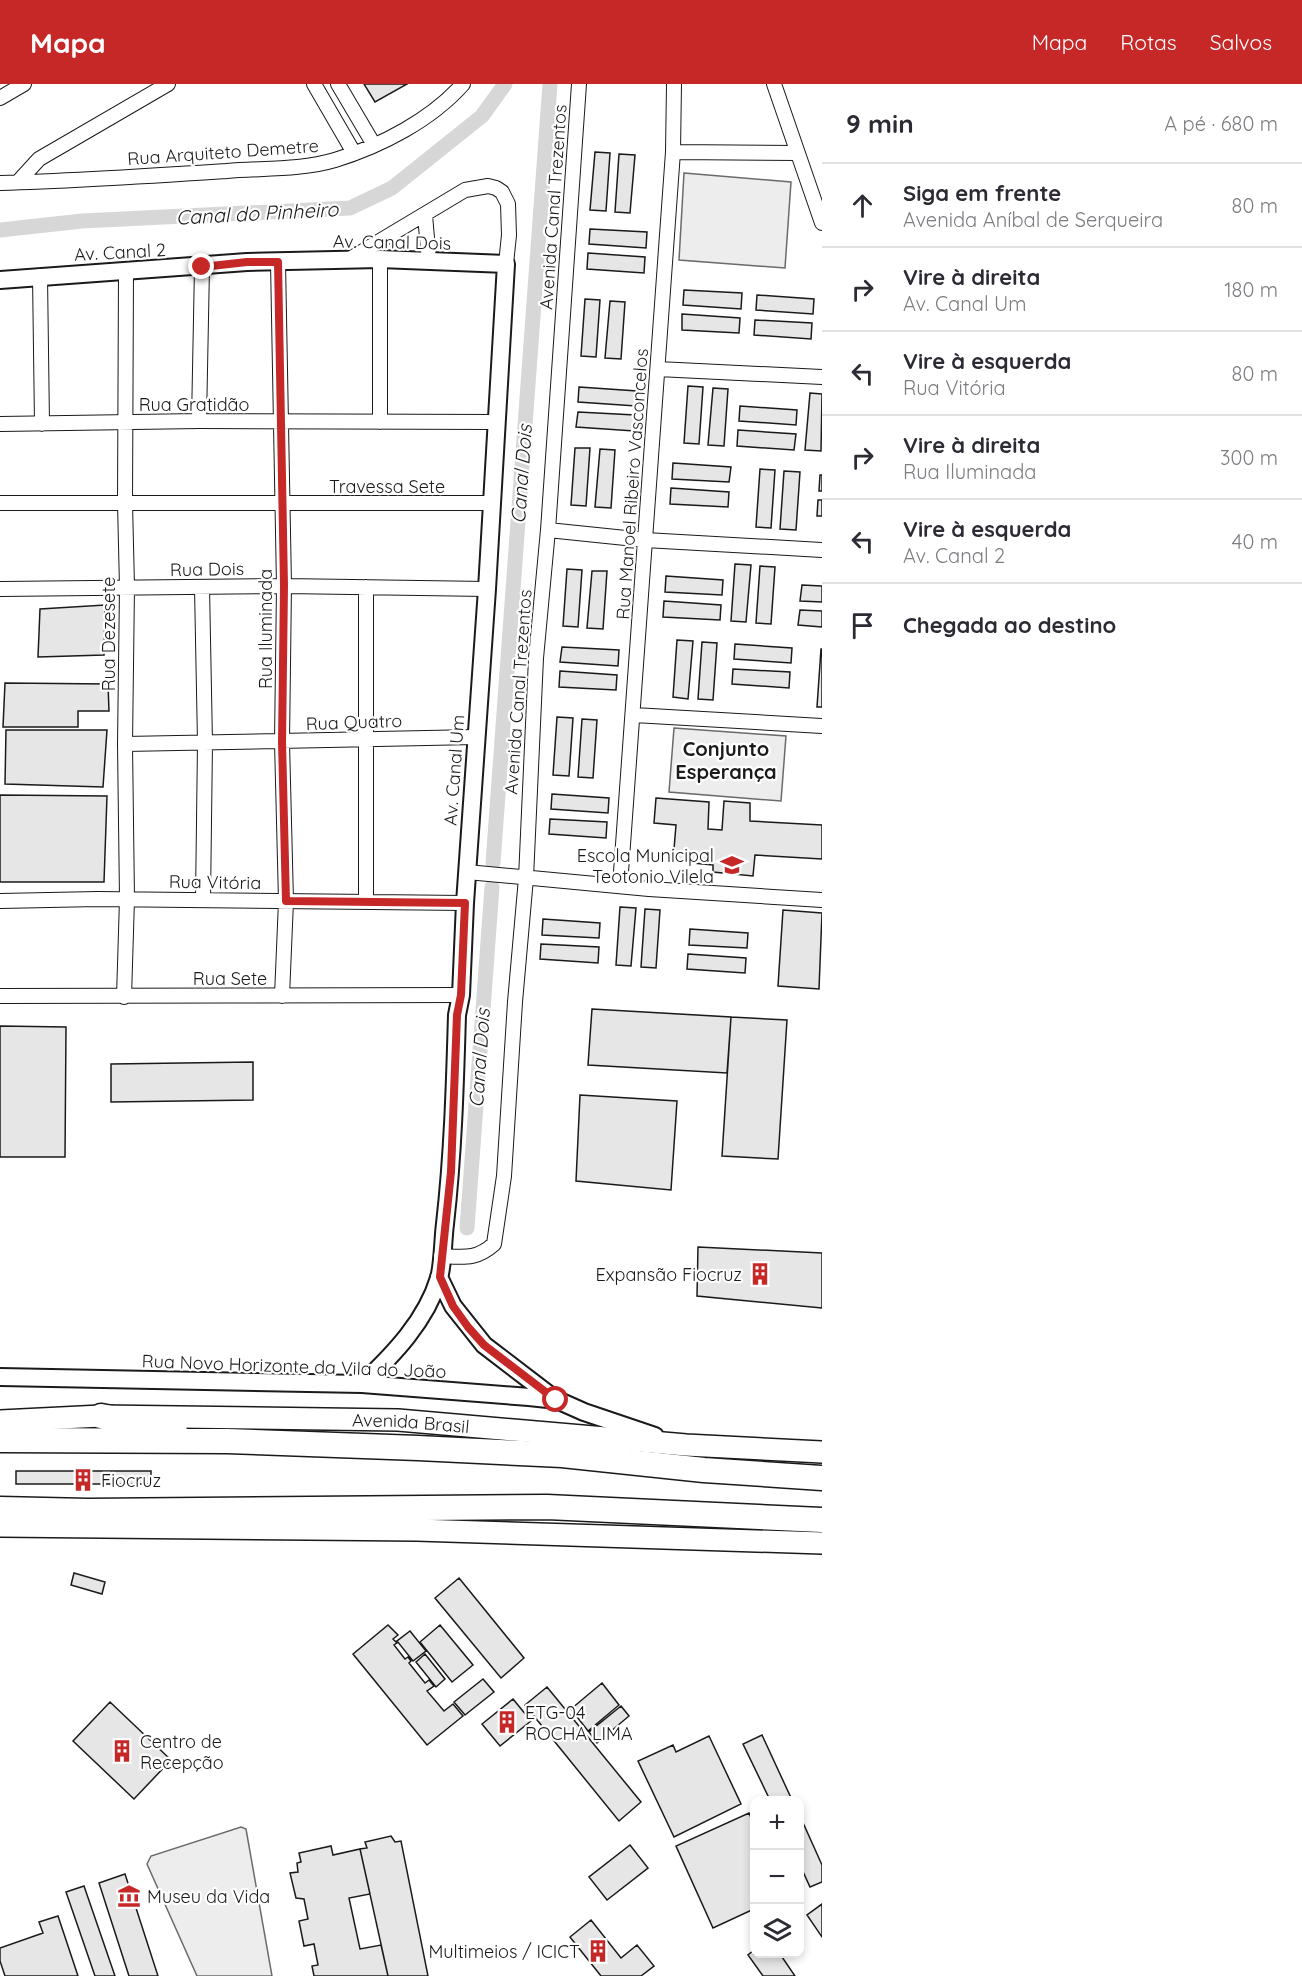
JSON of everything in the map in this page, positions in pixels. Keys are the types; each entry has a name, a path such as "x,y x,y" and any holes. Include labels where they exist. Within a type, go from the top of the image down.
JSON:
{"highway":[{"name":"Avenida Brasil","path":"0,1421 101,1416 398,1420 686,1445 822,1452"},
{"path":"101,1416 227,1441"},
{"name":"Avenida Brasil","path":"0,1440 227,1441 562,1455 704,1470 822,1478"},
{"path":"0,1509 88,1511 547,1507 822,1520"},
{"path":"0,1526 417,1530 822,1543"}],"street":[{"path":"0,98 24,84"},
{"path":"18,182 39,159 168,84"},
{"path":"314,84 354,153"},
{"path":"338,84 374,145"},
{"name":"Rua Arquiteto Demetre","path":"0,183 308,166 354,153 394,136 430,113 463,84"},
{"name":"Avenida Canal Trezentos","path":"441,1256 471,1257 484,1253 494,1244 504,1176 515,1002 526,879 536,658 548,530 579,84"},
{"name":"Rua Manoel Ribeiro Vasconcelos","path":"620,886 673,152 674,84"},
{"path":"774,84 822,223"},
{"path":"673,152 798,153"},
{"path":"348,260 465,190 478,186 496,188 502,192 508,204 510,216 506,264"},
{"path":"425,215 429,261"},
{"path":"380,259 380,422"},
{"name":"Av. Canal Dois","path":"278,262 380,259 506,264"},
{"name":"Av. Canal 2","path":"0,280 247,262 278,262"},
{"name":"Rua Iluminada","path":"278,262 284,586 282,742 286,901 282,996"},
{"name":"Av. Canal Um","path":"440,1277 451,1172 457,1015 461,995 506,264"},
{"path":"199,421 202,267"},
{"name":"Rua Dezesete","path":"124,997 127,899 126,272"},
{"path":"40,276 42,424"},
{"path":"658,369 822,377"},
{"name":"Rua Gratidão","path":"0,424 199,421 496,422"},
{"name":"Travessa Sete","path":"0,503 492,503"},
{"path":"548,530 645,540 822,550"},
{"name":"Rua Dois","path":"0,589 284,586 487,589"},
{"path":"202,587 205,743 203,900"},
{"path":"366,587 366,902"},
{"path":"634,715 822,726"},
{"name":"Rua Quatro","path":"125,744 476,737"},
{"path":"467,872 526,879 822,900"},
{"name":"Rua Vitória","path":"0,900 127,899 465,903"},
{"name":"Rua Sete","path":"0,996 461,995"},
{"path":"362,1384 386,1362 410,1334 440,1277"},
{"path":"440,1277 453,1306 484,1345 556,1400"},
{"name":"Rua Novo Horizonte da Vila do João","path":"0,1377 362,1384 556,1400 630,1429 686,1445"}],"shaded area":[{"path":"684,173 791,182 785,268 679,260"},
{"path":"674,728 786,736 781,801 669,792"},
{"path":"241,1827 246,1829 272,1976 197,1976 147,1864 151,1856"}],"building":[{"path":"364,84 407,84 375,102"},
{"path":"595,152 610,153 606,211 590,210"},
{"path":"619,154 635,155 630,213 615,212"},
{"path":"590,229 647,232 646,248 589,244"},
{"path":"588,253 645,257 644,273 587,269"},
{"path":"684,290 742,293 741,309 683,305"},
{"path":"757,295 814,299 813,314 756,310"},
{"path":"585,299 600,300 596,357 581,356"},
{"path":"610,301 625,302 621,359 605,358"},
{"path":"682,314 740,318 739,333 682,330"},
{"path":"755,320 812,323 811,339 754,335"},
{"path":"688,386 703,387 699,444 684,443"},
{"path":"579,387 637,391 636,406 578,402"},
{"path":"713,388 728,389 724,446 708,445"},
{"path":"810,393 822,394 821,451 805,450"},
{"path":"740,406 797,410 796,425 739,421"},
{"path":"578,412 635,415 634,431 576,427"},
{"path":"738,430 796,434 794,450 737,446"},
{"path":"575,448 590,448 586,506 571,505"},
{"path":"600,449 615,450 611,508 595,507"},
{"path":"673,463 731,467 729,482 672,479"},
{"path":"760,469 775,470 771,528 756,527"},
{"path":"784,471 800,472 796,530 780,529"},
{"path":"820,475 822,475 822,491 819,491"},
{"path":"671,488 729,492 728,507 670,504"},
{"path":"818,500 822,500 822,516 817,516"},
{"path":"735,564 751,565 746,622 731,621"},
{"path":"760,566 775,567 771,624 756,623"},
{"path":"567,569 582,570 578,627 563,626"},
{"path":"592,571 607,571 603,629 587,628"},
{"path":"666,576 723,580 722,595 665,592"},
{"path":"802,585 822,586 822,602 800,601"},
{"path":"664,601 721,605 720,620 663,617"},
{"path":"105,605 104,655 38,657 40,609"},
{"path":"800,610 822,611 822,627 798,625"},
{"path":"677,640 693,641 688,699 673,697"},
{"path":"702,642 717,643 713,700 698,699"},
{"path":"735,644 792,648 791,663 734,659"},
{"path":"562,647 619,650 618,666 560,662"},
{"path":"821,649 822,707 817,707"},
{"path":"733,669 790,672 789,688 732,684"},
{"path":"560,671 617,675 616,690 559,687"},
{"path":"5,683 108,684 109,711 78,711 78,727 3,727"},
{"path":"557,717 573,718 569,776 553,775"},
{"path":"582,719 597,720 593,778 578,777"},
{"path":"6,730 107,730 103,787 5,784"},
{"path":"552,794 609,798 608,813 551,809"},
{"path":"0,795 107,796 104,882 0,882"},
{"path":"656,798 709,802 708,829 722,830 724,801 750,803 750,821 822,825 822,859 755,855 753,876 713,872 713,865 673,861 676,825 654,823"},
{"path":"550,819 607,822 606,838 549,834"},
{"path":"620,907 636,908 631,966 616,965"},
{"path":"645,909 660,910 656,968 641,967"},
{"path":"783,910 822,913 819,989 778,986"},
{"path":"543,919 600,923 599,938 542,935"},
{"path":"690,929 748,933 747,948 689,945"},
{"path":"541,944 599,947 598,963 540,959"},
{"path":"688,954 746,958 745,973 687,969"},
{"path":"592,1009 731,1017 727,1073 588,1065"},
{"path":"731,1017 787,1020 778,1159 722,1156"},
{"path":"0,1026 66,1027 65,1157 0,1157"},
{"path":"253,1062 253,1100 111,1102 111,1064"},
{"path":"580,1095 677,1101 671,1190 576,1181"},
{"name":"Expansão Fiocruz","path":"698,1247 822,1253 822,1308 697,1296"},
{"name":"Fiocruz","path":"16,1471 151,1471 151,1484 16,1484"},
{"path":"74,1573 105,1582 102,1594 71,1585"},
{"path":"459,1578 524,1658 501,1678 435,1598"},
{"path":"388,1625 398,1635 393,1639 397,1643 394,1645 405,1659 408,1657 411,1661 409,1663 425,1683 429,1680 434,1686 427,1691 444,1711 453,1704 463,1716 427,1745 353,1654"},
{"path":"440,1625 473,1665 452,1682 420,1642"},
{"path":"410,1631 426,1651 413,1661 397,1641"},
{"path":"425,1654 445,1679 436,1687 416,1662"},
{"path":"483,1679 494,1692 465,1715 454,1702"},
{"path":"602,1683 619,1705 588,1731 571,1709"},
{"path":"547,1687 641,1802 619,1821 525,1705"},
{"name":"ETG-04 ROCHA LIMA","path":"513,1699 531,1721 500,1746 482,1724"},
{"name":"Centro de Recepção","path":"110,1702 171,1760 134,1799 73,1741"},
{"path":"621,1706 629,1716 597,1743 589,1732"},
{"path":"762,1735 790,1796 768,1796 743,1744"},
{"path":"709,1736 741,1804 674,1837 638,1761 673,1745 676,1752"},
{"path":"749,1813 750,1911 713,1928 676,1846"},
{"path":"804,1825 822,1865 822,1882 810,1887 804,1874"},
{"path":"391,1836 395,1842 401,1841 428,1976 388,1976 360,1849 367,1848 365,1842"},
{"path":"630,1845 648,1868 607,1900 589,1877"},
{"path":"331,1846 333,1855 360,1849 370,1894 349,1898 360,1949 381,1945 388,1976 314,1976 312,1966 318,1965 314,1944 304,1946 299,1921 308,1919 304,1899 296,1898 290,1873 298,1872 297,1863 301,1862 299,1853"},
{"path":"125,1874 158,1976 129,1976 99,1883"},
{"path":"84,1886 115,1976 95,1976 66,1892"},
{"path":"822,1904 822,1937 807,1915"},
{"path":"58,1916 78,1976 5,1976 0,1961 0,1948 43,1933 39,1922"},
{"name":"Multimeios / ICICT","path":"591,1920 621,1958 637,1945 654,1966 641,1976 601,1976 570,1937"},
{"path":"750,1958 783,1958 795,1976 763,1976"}],"waterway":[{"name":"Canal do Pinheiro","path":"0,230 82,221 350,208 392,188 482,116 505,84"},
{"name":"Canal Dois","path":"493,863 550,84"},
{"name":"Canal Dois","path":"467,1228 492,887"}],"place":[{"name":"Escola Municipal Teotonio Vilela","path":"732,865"},
{"name":"Expansão Fiocruz","path":"760,1274"},
{"name":"Fiocruz","path":"83,1480"},
{"name":"ETG-04 ROCHA LIMA","path":"507,1722"},
{"name":"Centro de Recepção","path":"122,1751"},
{"name":"Museu da Vida","path":"129,1896"},
{"name":"Multimeios / ICICT","path":"598,1951"}],"district":[{"name":"Conjunto Esperança","path":"726,760"}],"route":[{"path":"202,267 247,262 278,262 284,586 282,742 286,901 465,903 461,995 457,1015 451,1172 440,1277 453,1306 484,1345 556,1400"}]}
